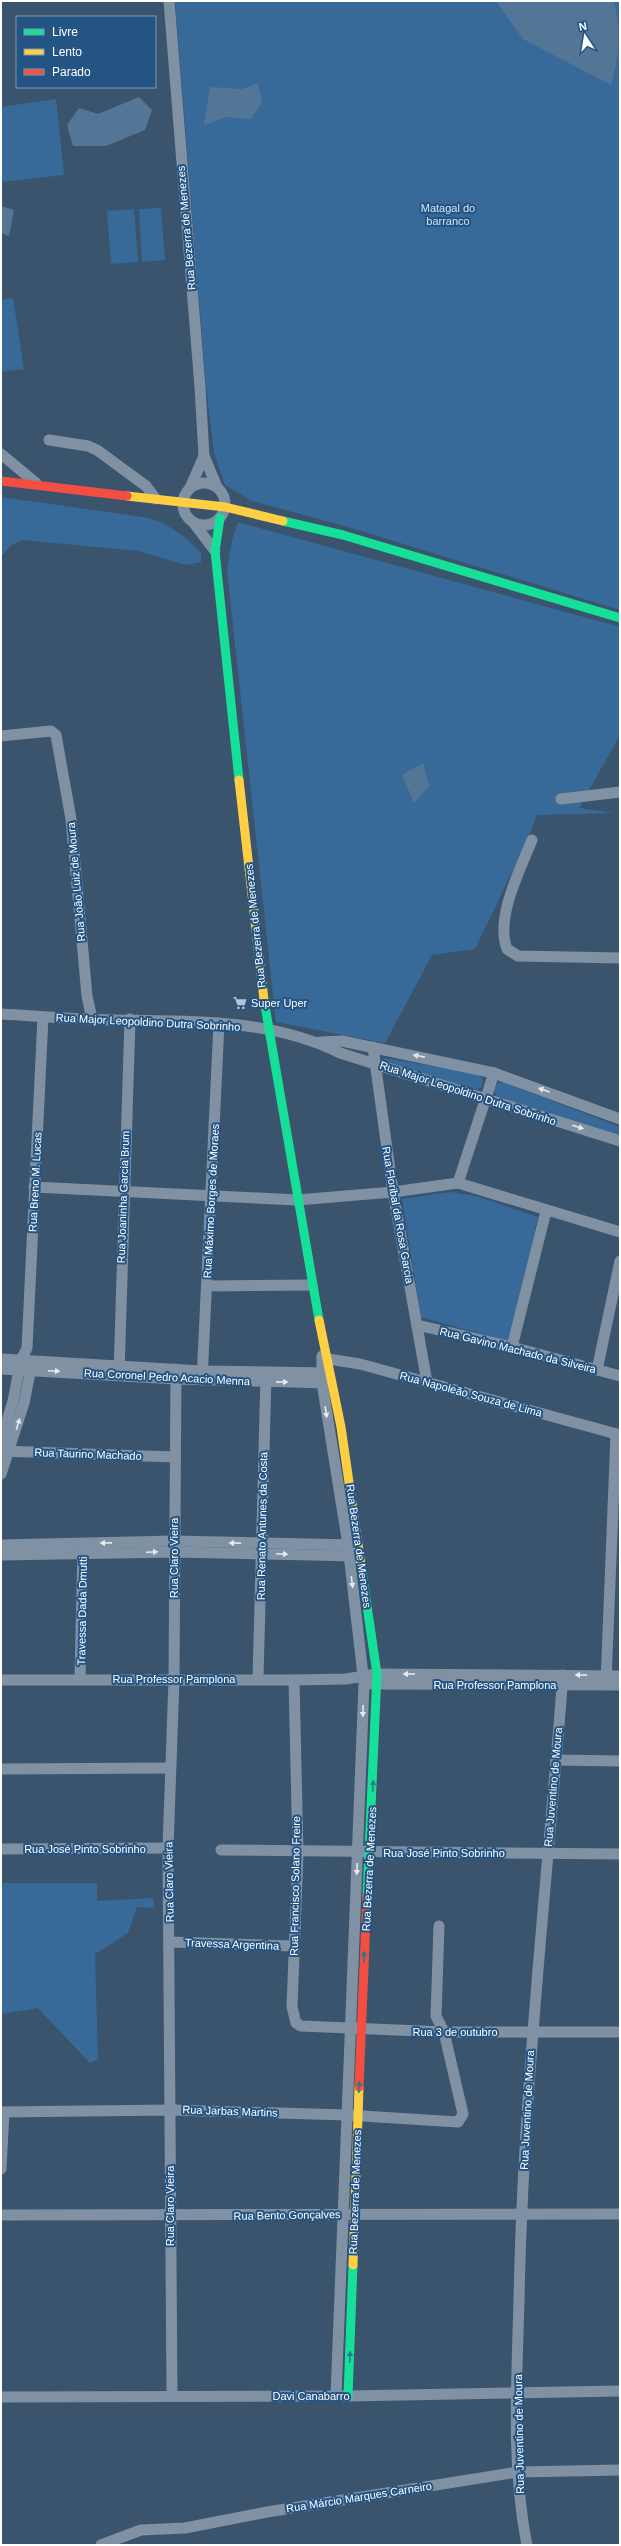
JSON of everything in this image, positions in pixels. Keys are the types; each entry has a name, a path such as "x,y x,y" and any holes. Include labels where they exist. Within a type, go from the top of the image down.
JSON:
{"main road":[{"path":"1,481 41,487 156,498 225,507 343,535 620,618"},
{"name":"Rua Bezerra de Menezes","path":"220,518 215,551 268,1029 312,1285 324,1346"},
{"name":"Rua Bezerra de Menezes","path":"327,1378 346,1462 354,1550 371,1632 378,1679 370,1853 360,1939"},
{"name":"Rua Bezerra de Menezes","path":"348,2396 349,2214"}],"street":[{"name":"Rua Bezerra de Menezes","path":"169,1 200,387 204,456 217,488 222,493 225,507"},
{"path":"49,440 88,446 97,450 146,486 156,498"},
{"path":"1,454 41,487"},
{"name":"Rua Bezerra de Menezes","path":"183,501 204,456"},
{"path":"190,488 203,483 217,488"},
{"path":"183,501 185,513 215,551"},
{"path":"192,522 207,525 220,518 225,507"},
{"name":"Rua João Luiz de Moura","path":"1,736 51,731 56,735 71,819 87,996 92,1019"},
{"path":"561,799 620,792"},
{"path":"532,840 511,894 503,932 508,949 518,956 620,958"},
{"name":"Rua Major Leopoldino Dutra Sobrinho","path":"1,1014 92,1019 219,1023 268,1029 318,1042 340,1053 620,1141"},
{"name":"Rua Breno M. Lucas","path":"26,1365 43,1016"},
{"name":"Rua Joaninha Garcia Brum","path":"119,1369 123,1191 130,1019"},
{"name":"Rua Máximo Borges de Moraes","path":"202,1375 219,1023"},
{"name":"Rua Major Leopoldino Dutra Sobrinho","path":"318,1042 342,1041 494,1072 620,1119"},
{"name":"Rua Floribal da Rosa Garcia","path":"372,1047 393,1192 427,1382"},
{"path":"458,1183 494,1072"},
{"path":"34,1187 211,1194 297,1200 393,1192 458,1183 546,1211 620,1232"},
{"path":"512,1347 546,1211"},
{"path":"597,1370 620,1261"},
{"path":"207,1286 312,1285"},
{"name":"Rua Gavino Machado da Silveira","path":"417,1325 512,1347 620,1376"},
{"name":"Rua Bezerra de Menezes","path":"324,1346 335,1464 354,1550 358,1633 364,1679 358,1852 360,1939 355,2030 349,2214 336,2396"},
{"name":"Rua Napoleão Souza de Lima","path":"325,1358 360,1364 618,1434"},
{"name":"Rua Coronel Pedro Acacio Menna","path":"1,1359 26,1365 119,1369 176,1374 327,1378"},
{"path":"1,1474 5,1451 19,1402 26,1365"},
{"name":"Rua Coronel Pedro Acacio Menna","path":"1,1369 26,1365"},
{"name":"Rua Claro Vieira","path":"172,2396 169,2216 170,1942 168,1848 169,1768 174,1680 176,1374"},
{"name":"Rua Renato Antunes da Costa","path":"258,1679 266,1377"},
{"path":"1,1441 19,1402"},
{"path":"606,1680 618,1434"},
{"name":"Rua Taurino Machado","path":"5,1451 175,1457"},
{"path":"335,1464 346,1462"},
{"path":"1,1545 42,1549"},
{"path":"1,1555 42,1549 83,1548 174,1547 354,1550"},
{"name":"Travessa Dada Dmutti","path":"80,1679 83,1548"},
{"path":"358,1633 371,1632"},
{"name":"Rua Professor Pamplona","path":"1,1680 606,1680 620,1676"},
{"name":"Rua Francisco Solano Freire","path":"293,2019 293,1946 298,1852 294,1680"},
{"name":"Rua Juventino de Moura","path":"527,2545 522,2517 518,2472 517,2392 521,2216 532,2031 562,1680"},
{"name":"Rua Professor Pamplona","path":"606,1680 620,1685"},
{"path":"362,1728 375,1729"},
{"path":"556,1760 620,1761"},
{"path":"1,1769 169,1768"},
{"name":"Rua José Pinto Sobrinho","path":"1,1849 168,1848"},
{"name":"Rua José Pinto Sobrinho","path":"221,1850 370,1853 547,1852 620,1854"},
{"path":"439,1926 436,2007 438,2022 444,2032"},
{"name":"Travessa Argentina","path":"170,1942 293,1946"},
{"name":"Rua 3 de outubro","path":"293,2019 301,2026 355,2030 444,2032 620,2032"},
{"name":"Rua Jarbas Martins","path":"2,2112 170,2110 352,2115 458,2122 463,2114 444,2032"},
{"path":"1,2168 2,2112"},
{"name":"Rua Bento Gonçalves","path":"1,2215 169,2216 349,2214 521,2216 620,2214"},
{"name":"Davi Canabarro","path":"1,2397 348,2396 620,2391"},
{"name":"Rua Márcio Marques Carneiro","path":"101,2545 140,2530 185,2528 268,2512 518,2472 620,2470"}],"green space":[{"name":"Matagal do barranco","path":"175,1 620,1 620,610 348,527 252,501 225,485 214,453 206,386"},
{"path":"56,99 64,175 1,182 1,107"},
{"path":"161,208 165,260 142,262 139,209"},
{"path":"134,209 138,262 111,264 107,211"},
{"path":"13,298 24,369 1,372 1,300"},
{"path":"1,497 150,518 172,528 189,541 201,553 201,562 186,565 138,551 23,540 11,545 1,557"},
{"path":"238,522 620,627 620,735 579,808 615,813 537,815 526,843 475,949 432,955 385,1043 276,1022 227,570 232,540"},
{"path":"383,1058 476,1073 481,1076 483,1082 481,1088 475,1089 383,1063"},
{"path":"503,1082 620,1127 620,1136 498,1098 493,1090 498,1083"},
{"path":"451,1192 476,1196 538,1217 509,1342 421,1317 402,1199"},
{"path":"1,1883 97,1883 97,1901 153,1898 154,1908 137,1907 128,1933 95,1954 98,2059 90,2063 38,2008 1,2014"}],"shaded area":[{"path":"496,1 614,1 618,23 618,53 611,85 523,39"},
{"path":"258,83 262,102 251,119 226,117 204,125 210,87 242,89"},
{"path":"139,97 152,110 145,130 106,146 73,146 67,125 79,108 98,114"},
{"path":"1,206 14,210 9,236 1,233"},
{"path":"423,763 429,786 414,803 402,775"}],"traffic: fast":[{"path":"220,518 215,551 239,780"},
{"path":"283,521 343,535 620,618"},
{"path":"264,1000 319,1320"},
{"path":"362,1572 377,1674 367,1896"},
{"path":"348,2396 353,2265"}],"traffic: slow":[{"path":"127,496 225,507 283,521"},
{"path":"239,780 264,1000"},
{"path":"319,1320 341,1427 362,1572"},
{"path":"353,2265 359,2087"}],"traffic: jam":[{"path":"1,481 127,496"},
{"path":"359,2087 367,1896"}],"place":[{"name":"Super Uper","path":"240,1003"}]}
